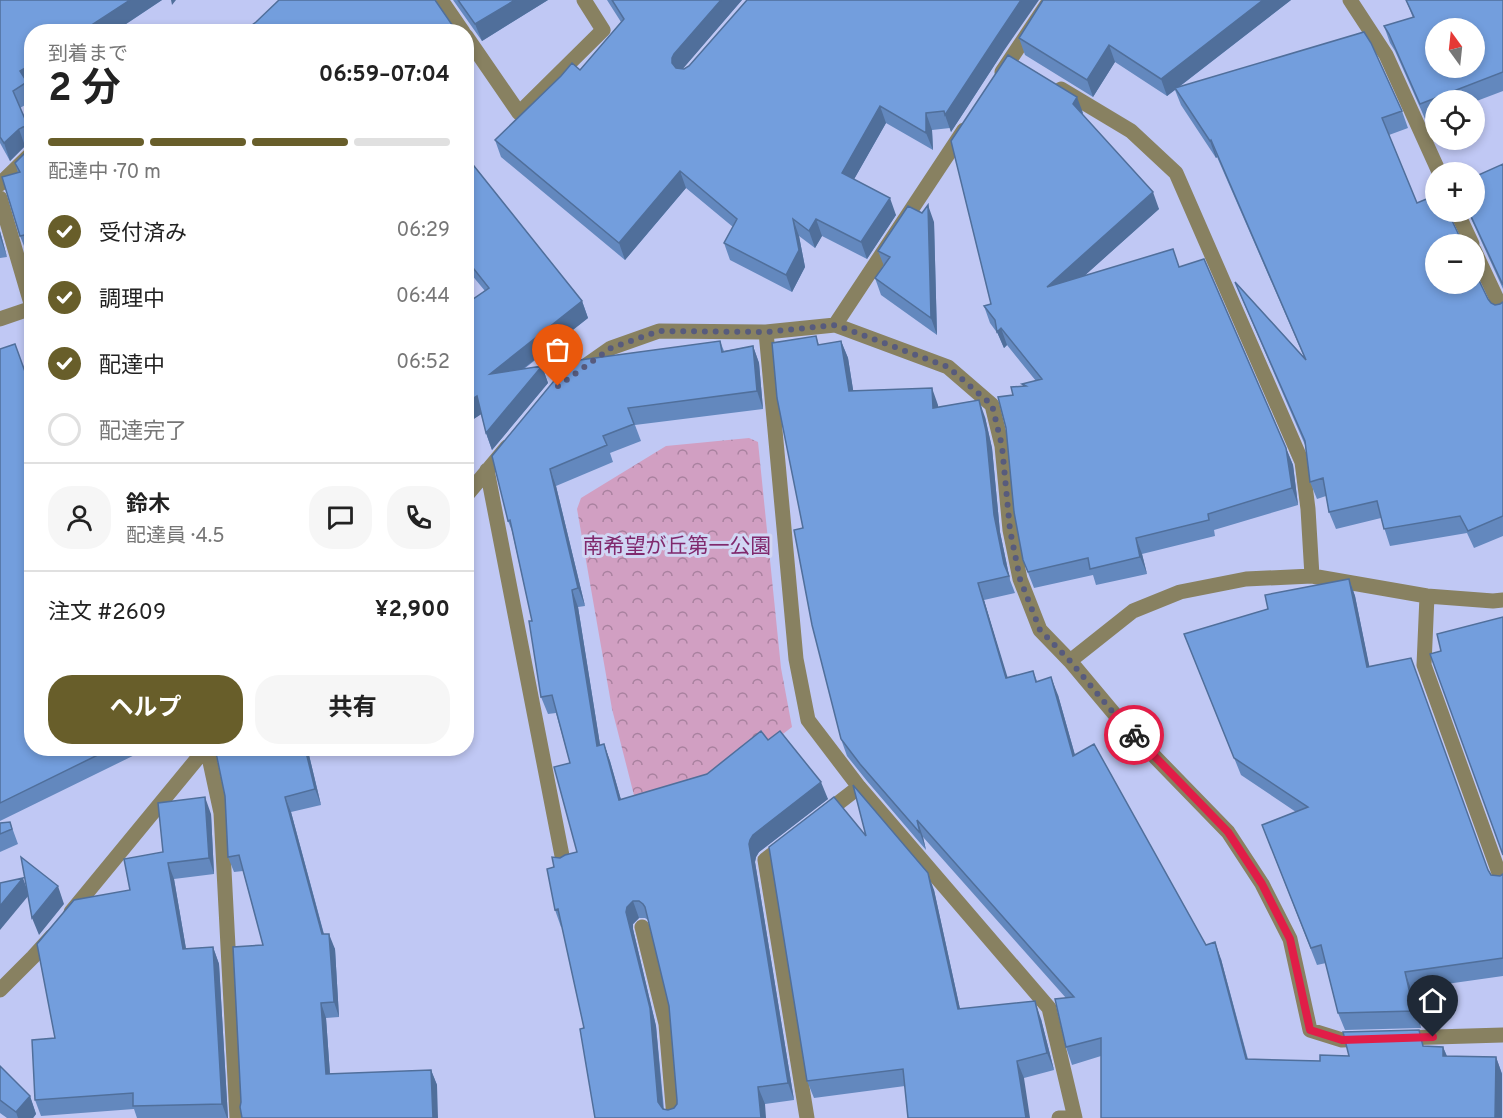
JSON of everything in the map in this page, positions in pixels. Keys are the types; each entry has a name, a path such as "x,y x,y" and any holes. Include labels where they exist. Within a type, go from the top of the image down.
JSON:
{"street":[{"path":"441,0 458,24"},
{"path":"474,48 519,113 603,30 584,0"},
{"path":"991,88 1016,62 1050,0"},
{"path":"1350,0 1386,55 1434,162"},
{"path":"1051,83 1131,132 1176,173 1302,462 1308,509 1312,576"},
{"path":"836,325 972,118"},
{"path":"0,184 24,161"},
{"path":"0,198 24,280"},
{"path":"1485,274 1503,312"},
{"path":"0,319 24,311"},
{"path":"567,379 611,348 659,331 766,332 836,325 948,367 992,405 1002,446 1010,530 1020,579 1040,630 1070,661 1122,723 1228,832 1262,884 1290,939 1310,1030 1342,1040 1503,1035"},
{"path":"766,332 796,659 808,720 859,787 1049,1008 1069,1118"},
{"path":"474,486 515,436"},
{"path":"487,470 564,867"},
{"path":"1070,661 1133,611 1180,592 1246,579 1312,576 1427,596 1503,600"},
{"path":"1427,596 1424,665 1503,884"},
{"path":"0,990 33,957 199,756"},
{"path":"208,756 221,813 237,1118"},
{"path":"812,824 859,787"},
{"path":"793,838 765,860 807,1118"},
{"path":"642,927 666,1024 674,1118"}],"green space":[{"name":"南希望が丘第一公園","path":"749,438 758,442 781,668 792,727 716,785 637,807 612,709 577,509 581,498 666,446"}],"building":[{"path":"0,0 130,0 93,24 24,24 24,69 20,71 24,77 24,84 13,91 24,117 24,127 4,143 0,137"},
{"path":"279,0 435,0 452,24 253,24"},
{"path":"458,0 515,0 475,24"},
{"path":"612,0 721,0 674,54 672,63 676,68 684,69 747,0 1021,0 945,115 944,111 926,113 926,133 880,106 842,173 890,198 861,242 816,219 809,231 793,219 799,250 786,275 724,243 737,219 680,171 619,243 495,140 572,63 580,70 624,19"},
{"path":"1043,0 1263,0 1161,79 1109,45 1087,80 1019,38"},
{"path":"1406,0 1503,0 1503,72 1456,90 1425,90 1425,102 1420,104 1384,26 1414,17"},
{"path":"1364,32 1402,111 1382,118 1417,203 1425,200 1425,222 1453,222 1458,234 1425,234 1425,294 1485,293 1491,303 1495,305 1503,302 1503,516 1468,531 1460,516 1384,529 1377,501 1329,512 1323,478 1310,482 1305,441 1235,282 1306,360 1211,140 1175,88"},
{"path":"1008,55 1077,97 1073,104 1153,192 1047,287 1173,249 1179,267 1204,259 1286,448 1292,488 1208,514 1209,520 1136,538 1140,557 1090,569 1088,558 1028,572 1023,560 1014,512 1006,428 998,397 1013,395 1011,387 1026,386 1022,384 1042,379 1001,328 997,332 995,320 984,306 991,304 951,141"},
{"path":"24,154 24,235 20,236 2,177 20,172 15,163"},
{"path":"1503,164 1503,285 1485,246 1485,234 1479,234 1474,222 1485,222 1485,172"},
{"path":"474,166 582,301 490,374 542,366 486,433 477,396 474,398 474,298 489,288 474,269"},
{"path":"928,205 931,318 875,278 890,257 878,251 908,206 922,213"},
{"path":"816,336 818,345 841,341 849,391 932,388 933,408 979,400 986,431 994,515 1004,564 1009,576 978,583 1006,678 1033,671 1036,682 1051,677 1073,756 1094,744 1206,945 1215,942 1246,1059 1320,1061 1320,1055 1349,1056 1343,1032 1419,1030 1423,1046 1443,1047 1443,1056 1496,1057 1495,1118 1101,1118 1101,1038 1066,1047 1055,999 1074,997 917,820 920,833 841,739 812,625 794,530 803,528 777,398 772,343"},
{"path":"720,341 722,352 753,346 757,391 628,408 634,424 603,436 607,445 550,469 578,588 572,590 597,746 604,744 619,800 707,774 761,731 768,740 780,731 821,782 753,835 749,844 788,1083 758,1087 761,1118 595,1118 580,1029 584,1028 547,869 554,867 552,857 560,858 577,852 554,767 570,763 552,695 541,697 529,621 532,621 510,520 508,521 492,456 558,376 580,360","holes":["633,901 639,901 645,907 669,1006 677,1104 668,1110 663,1109 658,1102 650,1008 626,912 627,907"]},
{"path":"15,344 24,369 24,756 96,756 0,803 0,349"},
{"path":"1349,579 1367,667 1411,658 1488,870 1491,875 1503,874 1503,958 1405,972 1414,1011 1338,1013 1321,945 1311,948 1262,825 1308,807 1234,758 1184,634 1268,609 1265,595"},
{"path":"1503,617 1503,855 1430,654 1441,651 1437,634"},
{"path":"217,756 307,756 315,789 285,797 322,934 329,934 334,1002 321,1003 326,1074 431,1070 433,1118 242,1118 233,947 263,945 239,855 228,857 225,796"},
{"path":"853,785 928,873 958,1009 1035,1001 1047,1053 1017,1061 1026,1118 908,1118 903,1069 807,1081 769,847 834,797 866,836"},
{"path":"205,797 209,858 168,863 183,949 213,947 222,1104 133,1106 133,1093 35,1100 32,1040 55,1038 37,944 74,900 130,890 124,859 163,852 158,803"},
{"path":"10,822 12,829 0,834 0,823"},
{"path":"21,857 58,886 32,918"},
{"path":"23,878 0,906 0,883"},
{"path":"0,1066 30,1096 16,1112 0,1100"}],"way so far":[{"path":"558,386 611,348 659,331 766,332 836,325 948,367 992,405 1002,446 1010,530 1020,579 1040,630 1134,735"}],"route":[{"path":"1134,735 1228,832 1262,884 1290,939 1310,1030 1342,1040 1433,1037"}]}
